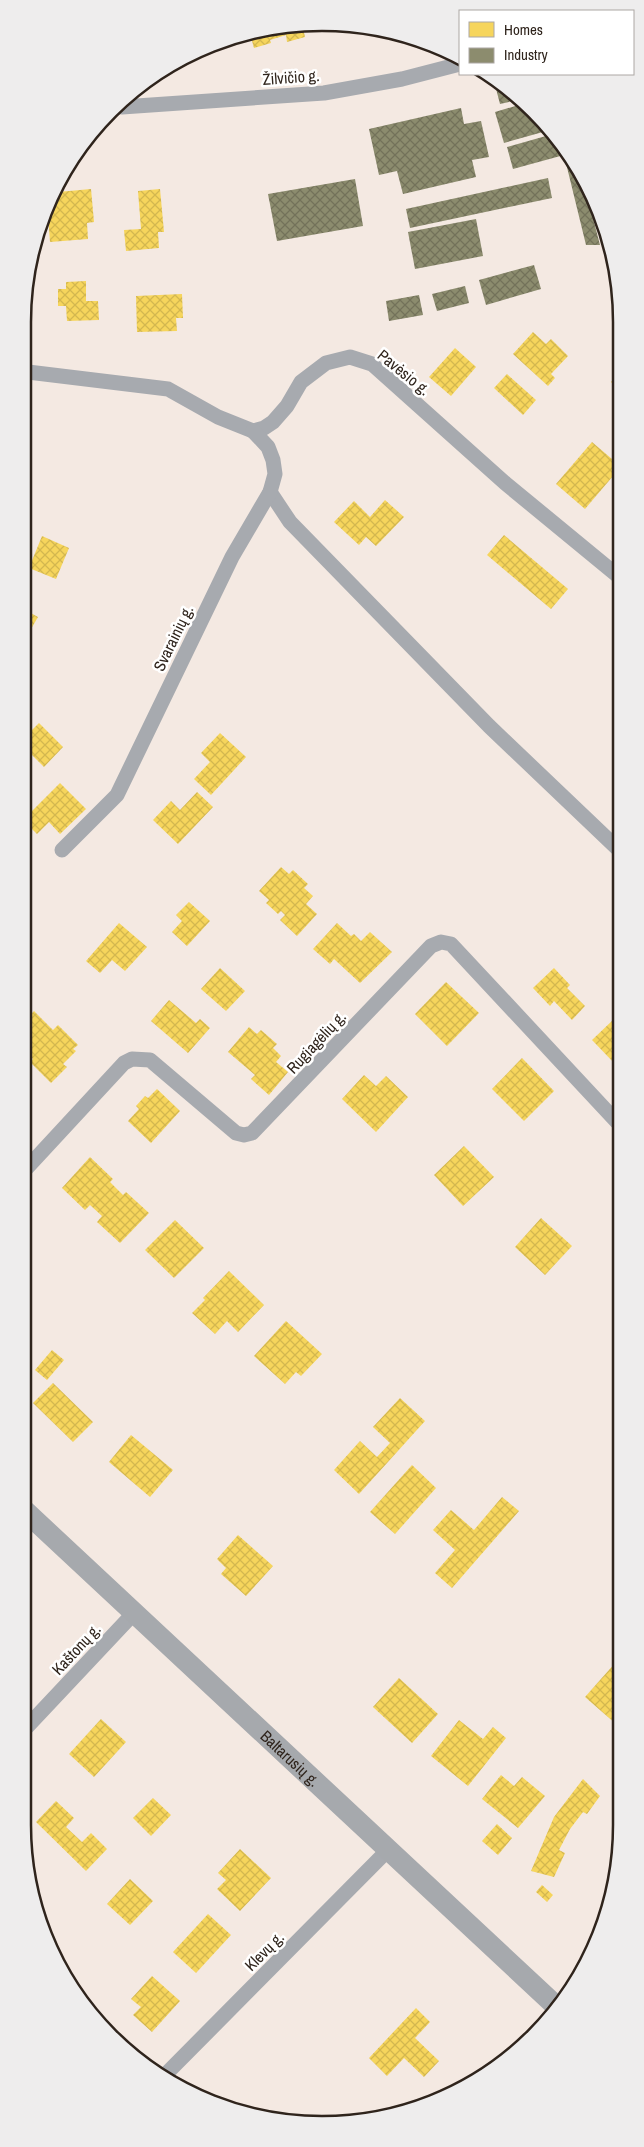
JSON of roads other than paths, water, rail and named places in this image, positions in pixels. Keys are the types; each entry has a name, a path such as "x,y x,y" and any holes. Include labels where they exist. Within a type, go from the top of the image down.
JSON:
{"main road":[{"name":"Baltarusių g.","path":"31,1517 387,1851 553,2002"}],"street":[{"name":"Žilvičio g.","path":"126,107 324,93 402,79 457,65"},
{"name":"Pavėsio g.","path":"253,431 264,428 273,422 287,406 301,382 326,363 350,356 372,364 505,483 613,572"},
{"path":"31,372 168,389 218,416 253,431"},
{"name":"Svarainių g.","path":"62,850 118,795 232,556 270,492 274,474 273,460 268,447 253,431"},
{"path":"270,492 290,522 324,558 489,726 613,844"},
{"name":"Rugiagėlių g.","path":"31,1164 124,1063 132,1059 150,1060 177,1080 236,1133 244,1135 252,1133 431,946 441,942 451,944 613,1118"},
{"name":"Kaštonų g.","path":"31,1722 134,1613"},
{"name":"Klevų g.","path":"168,2072 387,1851"}]}
